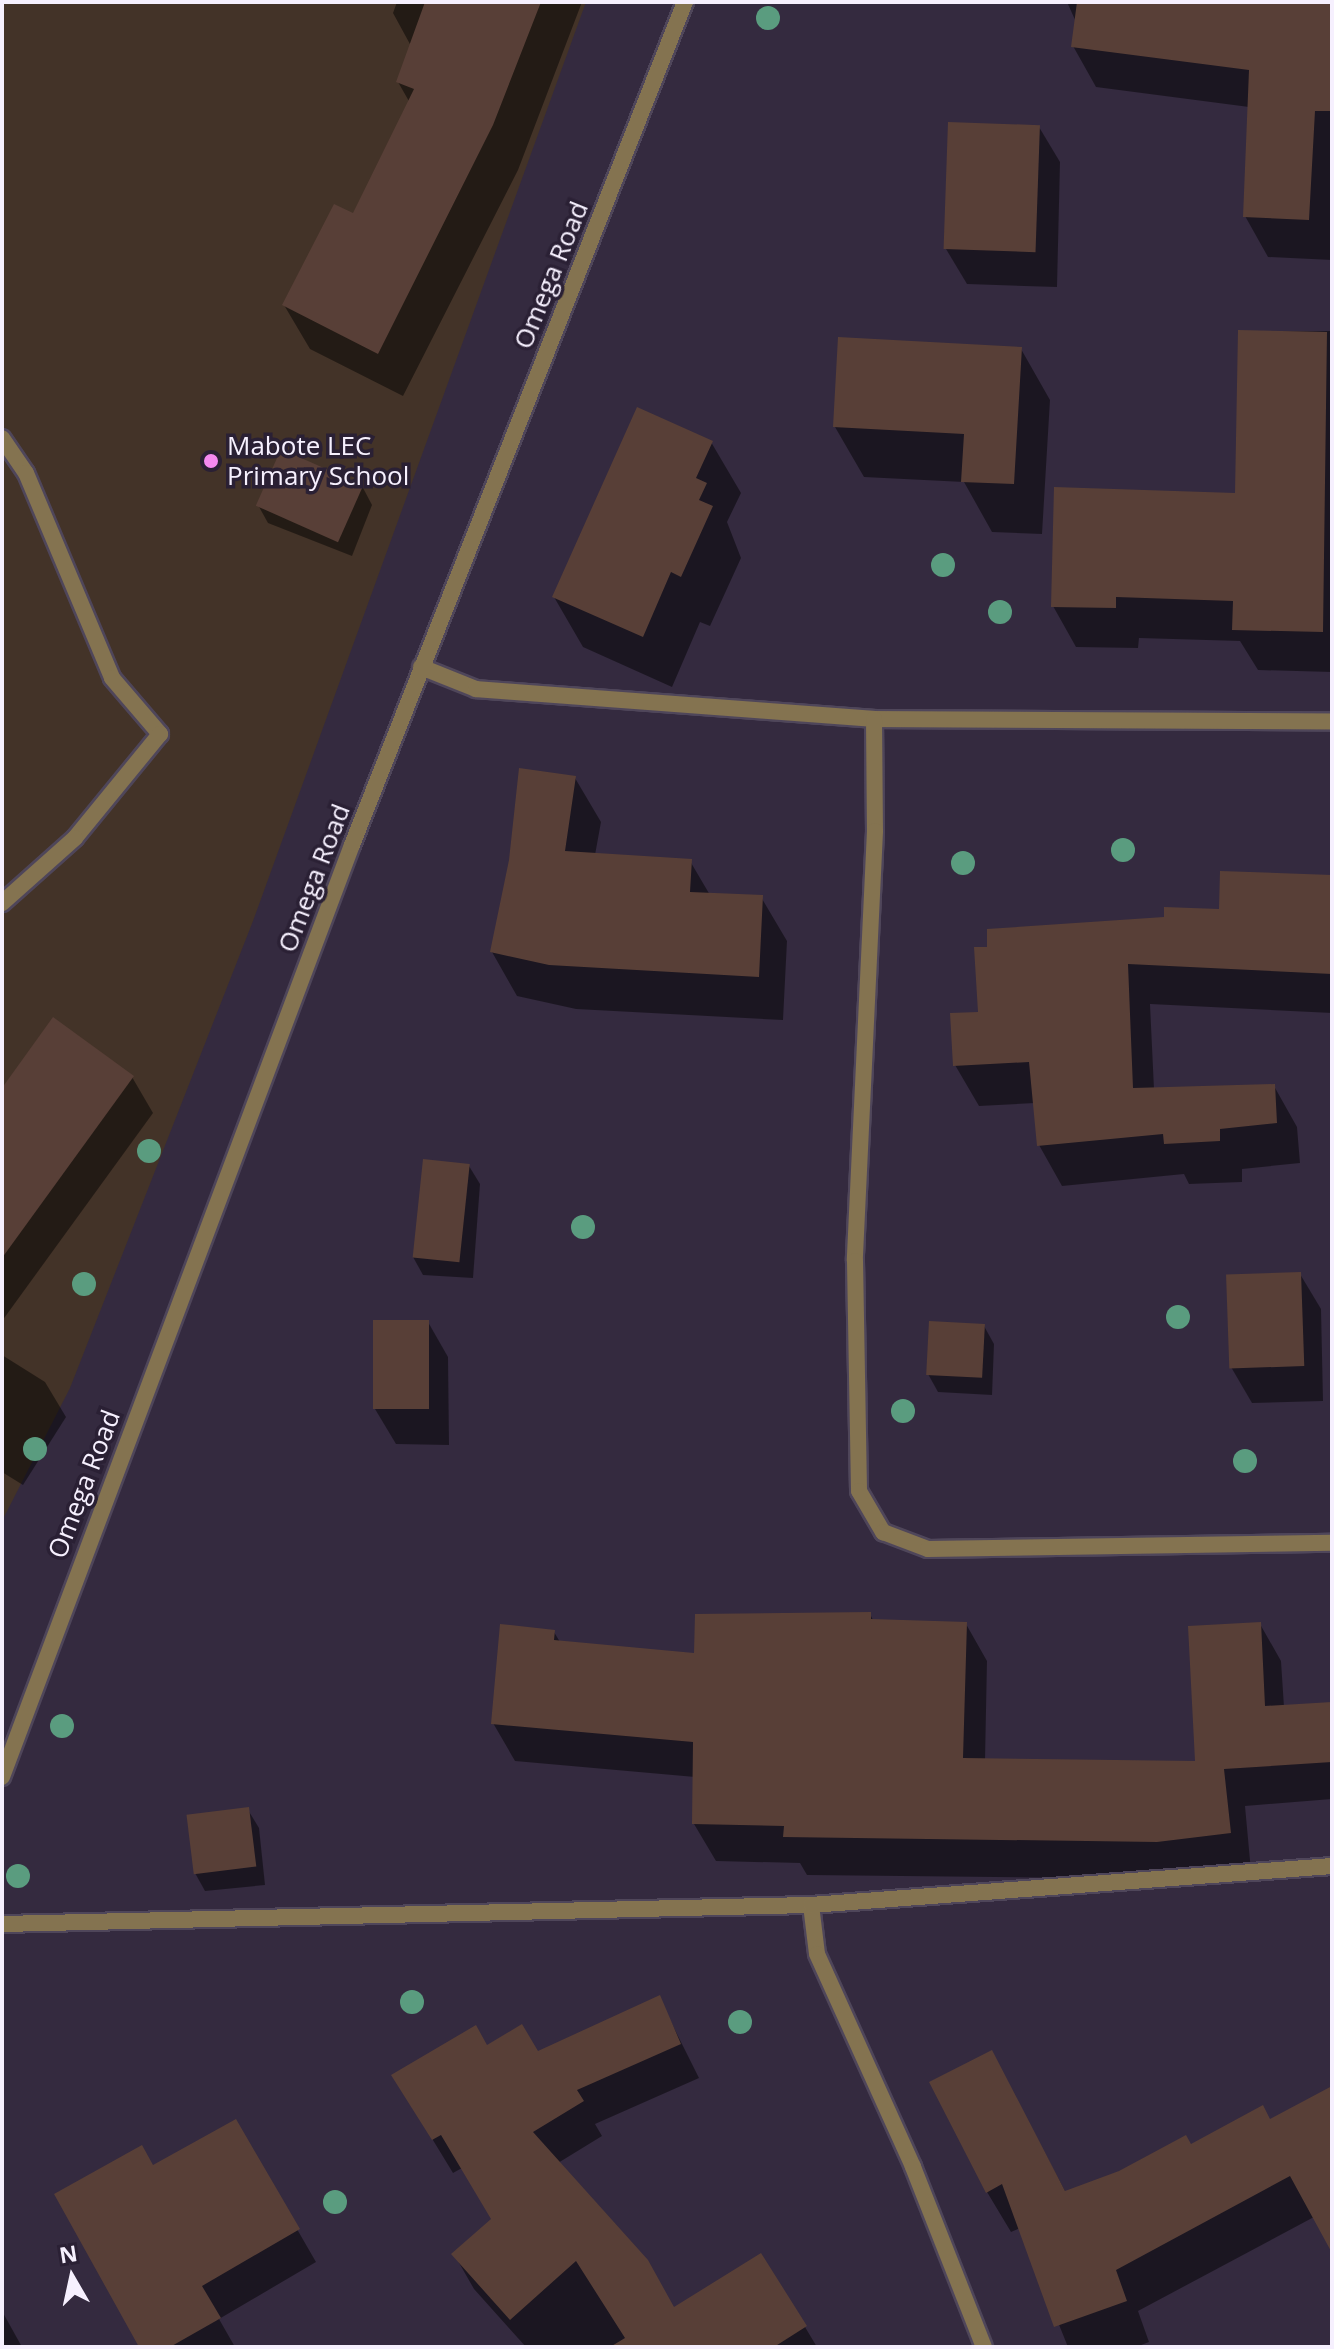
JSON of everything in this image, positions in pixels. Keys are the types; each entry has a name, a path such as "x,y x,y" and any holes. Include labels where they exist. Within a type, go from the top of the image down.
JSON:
{"street":[{"name":"Omega Road","path":"2,1777 421,667 685,2"},
{"path":"2,438 26,473 112,678 160,734 75,838 2,903"},
{"path":"421,667 476,689 874,719 1332,721"},
{"path":"874,719 875,831 855,1261 859,1491 883,1532 928,1549 1332,1543"},
{"path":"2,1924 811,1905 1332,1866"},
{"path":"811,1905 817,1954 913,2167 984,2347"}],"shaded area":[{"name":"Mabote LEC Primary School","path":"2,2 586,2 253,921 70,1388 2,1521"}],"building":[{"path":"425,2 541,2 493,125 378,354 282,305 334,204 353,213 414,89 396,82"},
{"path":"1077,2 1332,2 1332,111 1315,111 1309,220 1243,217 1249,70 1071,47"},
{"path":"948,122 1040,125 1036,252 944,249"},
{"path":"1238,330 1327,332 1323,632 1232,630 1233,601 1116,597 1116,608 1051,607 1054,487 1235,493"},
{"path":"838,337 1022,347 1014,484 961,482 964,434 833,427"},
{"path":"637,407 713,441 696,478 707,483 699,500 713,506 681,577 671,572 643,637 552,597"},
{"path":"281,449 363,486 338,542 256,506"},
{"path":"519,768 576,776 565,851 692,859 690,892 763,895 759,977 549,965 490,952 509,860"},
{"path":"1220,871 1332,875 1332,974 1128,964 1133,1088 1275,1084 1277,1123 1220,1129 1220,1141 1164,1144 1163,1134 1037,1146 1029,1062 953,1066 950,1013 978,1012 974,947 987,947 987,929 1164,917 1164,907 1219,909"},
{"path":"53,1017 134,1076 2,1258 2,1088"},
{"path":"423,1159 470,1164 459,1262 413,1257"},
{"path":"1301,1272 1304,1366 1229,1369 1226,1275"},
{"path":"373,1320 429,1320 429,1409 373,1409"},
{"path":"929,1321 985,1324 982,1378 926,1375"},
{"path":"871,1612 871,1619 967,1622 963,1758 1195,1761 1188,1626 1261,1622 1265,1706 1332,1702 1332,1762 1224,1769 1231,1833 1157,1842 783,1837 784,1826 692,1824 693,1742 491,1724 500,1624 555,1630 554,1640 694,1653 695,1614"},
{"path":"249,1807 256,1867 194,1874 186,1815"},
{"path":"660,1995 681,2044 577,2090 584,2101 533,2132 648,2260 674,2307 761,2253 807,2326 774,2347 610,2347 625,2338 576,2261 510,2320 451,2254 491,2219 441,2135 432,2140 391,2075 476,2025 487,2045 522,2024 538,2051"},
{"path":"992,2050 1065,2191 1119,2171 1186,2135 1191,2144 1263,2105 1270,2119 1332,2086 1332,2253 1290,2176 1116,2270 1127,2301 1054,2327 1002,2184 986,2193 929,2082"},
{"path":"236,2119 300,2229 202,2286 221,2318 170,2347 139,2347 54,2194 142,2145 153,2165"}],"place":[{"name":"Mabote LEC Primary School","path":"211,461"}]}
